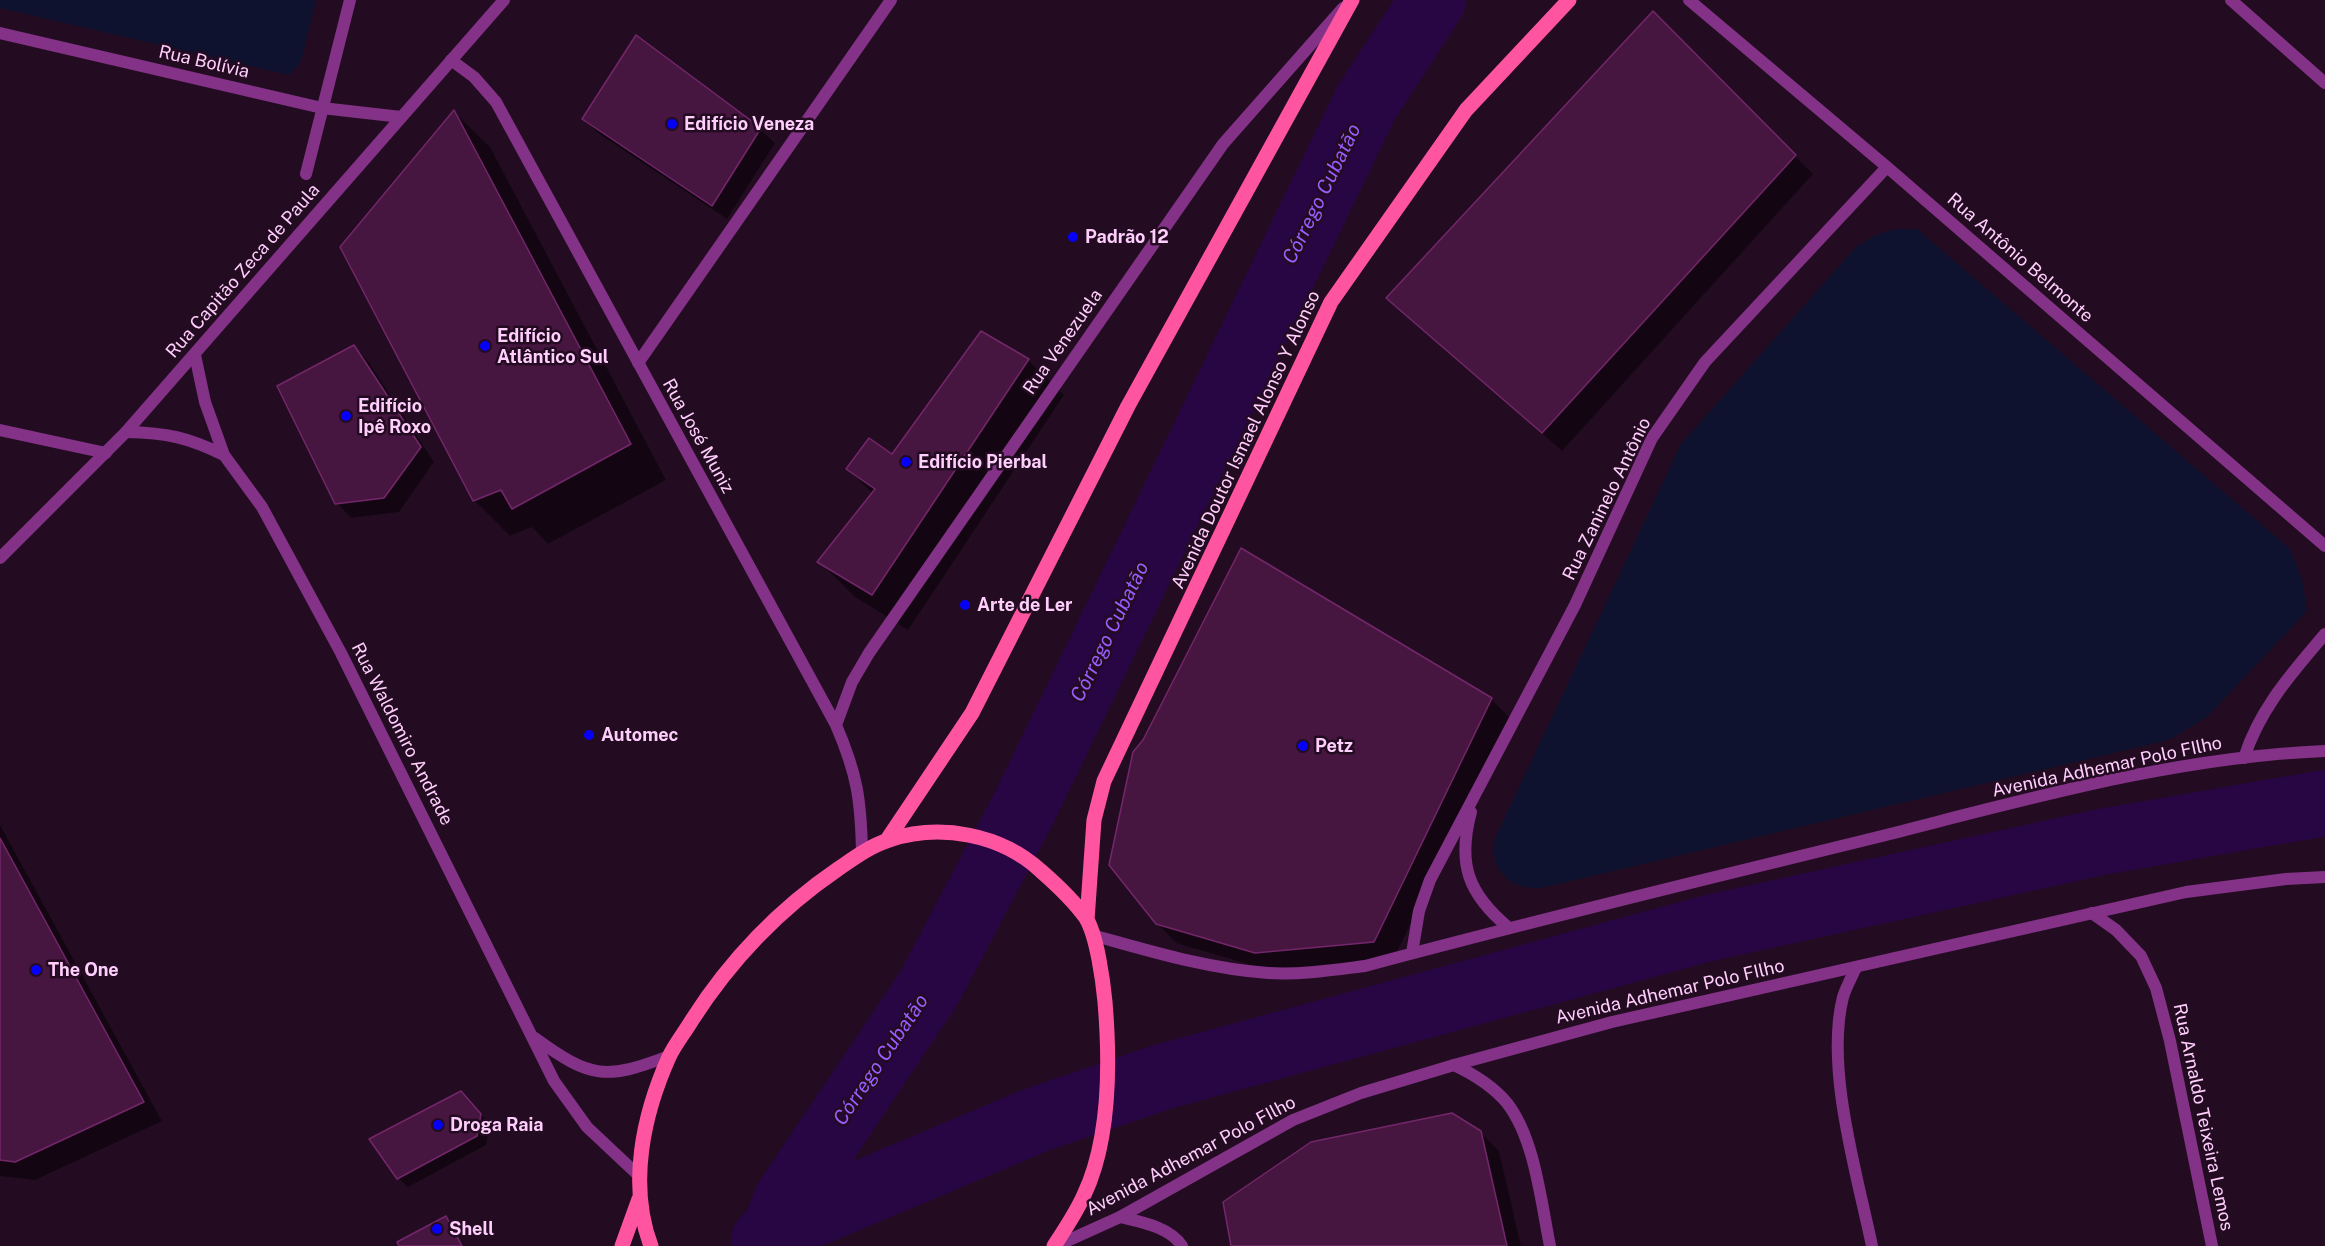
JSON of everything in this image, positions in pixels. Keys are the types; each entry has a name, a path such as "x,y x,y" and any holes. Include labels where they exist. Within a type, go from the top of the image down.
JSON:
{"main road":[{"path":"887,840 972,713 1128,406 1351,0"},
{"name":"Avenida Doutor Ismael Alonso Y Alonso","path":"1087,920 1094,820 1104,782 1331,302 1466,110 1569,0"},
{"path":"651,1246 639,1199 637,1174 649,1118 669,1056 735,959 778,915 862,852 887,840 918,832 942,831 973,836 1014,851 1033,863 1059,887 1087,920 1092,935 1104,990 1109,1059 1096,1161 1085,1193 1055,1246"},
{"path":"622,1246 639,1199"}],"street":[{"path":"306,174 350,0"},
{"name":"Rua Capitão Zeca de Paula","path":"0,558 126,432 504,0"},
{"path":"638,363 891,0"},
{"name":"Rua Venezuela","path":"836,725 852,682 868,653 1223,144 1351,0"},
{"name":"Rua Antônio Belmonte","path":"1689,0 1887,167 2325,546"},
{"path":"2231,0 2325,83"},
{"name":"Rua Bolívia","path":"0,33 322,108 400,117"},
{"name":"Rua José Muniz","path":"451,60 474,77 496,102 836,725 853,764 859,795 862,852"},
{"name":"Rua Zaninelo Antônio","path":"1412,953 1419,911 1430,880 1449,841 1476,797 1575,605 1652,438 1705,362 1887,167"},
{"name":"Rua Waldomiro Andrade","path":"195,355 205,402 224,455 262,507 335,643 554,1081 587,1127 637,1174"},
{"path":"0,430 106,453"},
{"name":"Rua Waldomiro Andrade","path":"126,432 165,433 196,441 224,455"},
{"path":"2244,758 2252,732 2268,705 2325,634"},
{"name":"Avenida Adhemar Polo FIlho","path":"1092,935 1207,966 1269,973 1318,972 1365,966 1509,928 2035,798 2165,769 2244,758 2325,751"},
{"name":"Rua Zaninelo Antônio","path":"1476,797 1467,828 1465,857 1472,885 1487,910 1509,928"},
{"name":"Avenida Adhemar Polo FIlho","path":"1055,1246 1120,1217 1293,1120 1361,1093 1455,1065 1612,1022 2186,892 2286,879 2325,877"},
{"name":"Rua Arnaldo Teixeira Lemos","path":"2092,913 2116,930 2140,956 2156,988 2170,1041 2212,1246"},
{"path":"1856,967 1844,996 1839,1027 1840,1077 1848,1136 1872,1246"},
{"name":"Rua Waldomiro Andrade","path":"534,1038 564,1059 589,1070 630,1071 669,1056"},
{"path":"1455,1065 1479,1077 1507,1103 1526,1140 1550,1246"},
{"path":"1120,1217 1151,1224 1178,1240 1182,1246"}],"shaded area":[{"path":"0,0 316,0 301,62 289,75 0,8"},
{"path":"1895,229 1917,229 2290,549 2302,579 2307,611 2207,717 2169,740 1541,888 1519,886 1504,876 1498,868 1495,860 1495,838 1681,444 1856,247 1874,236"}],"building":[{"path":"1653,11 1796,155 1542,433 1386,298"},
{"name":"Edifício Veneza","path":"636,35 761,128 712,206 582,119"},
{"name":"Edifício Atlântico Sul","path":"454,110 631,444 512,509 501,490 473,501 340,247"},
{"name":"Edifício Pierbal","path":"981,331 1029,359 872,595 817,562 875,489 846,469 869,438 892,454"},
{"name":"Edifício Ipê Roxo","path":"354,345 421,447 384,498 335,504 277,386"},
{"name":"Petz","path":"1241,548 1492,698 1374,942 1255,953 1156,924 1109,865 1133,752 1143,740"},
{"name":"The One","path":"0,838 144,1102 15,1162 0,1160"},
{"name":"Droga Raia","path":"461,1091 481,1114 477,1136 397,1179 369,1139"},
{"path":"1452,1113 1481,1131 1507,1246 1231,1246 1223,1202 1311,1142"},
{"name":"Shell","path":"446,1216 462,1246 399,1246 397,1242"}],"waterway":[{"name":"Córrego Cubatão","path":"764,1240 775,1230 786,1201 929,988 1024,808 1366,103 1433,0"},
{"path":"775,1230 1036,1120 1162,1077 1709,928 2101,842 2325,803"}],"place":[{"name":"Edifício Veneza","path":"672,124"},
{"name":"Padrão 12","path":"1073,237"},
{"name":"Edifício Atlântico Sul","path":"485,346"},
{"name":"Edifício Ipê Roxo","path":"346,416"},
{"name":"Edifício Pierbal","path":"906,462"},
{"name":"Arte de Ler","path":"965,605"},
{"name":"Automec","path":"589,735"},
{"name":"Petz","path":"1303,746"},
{"name":"The One","path":"36,970"},
{"name":"Droga Raia","path":"438,1125"},
{"name":"Shell","path":"437,1229"}]}
